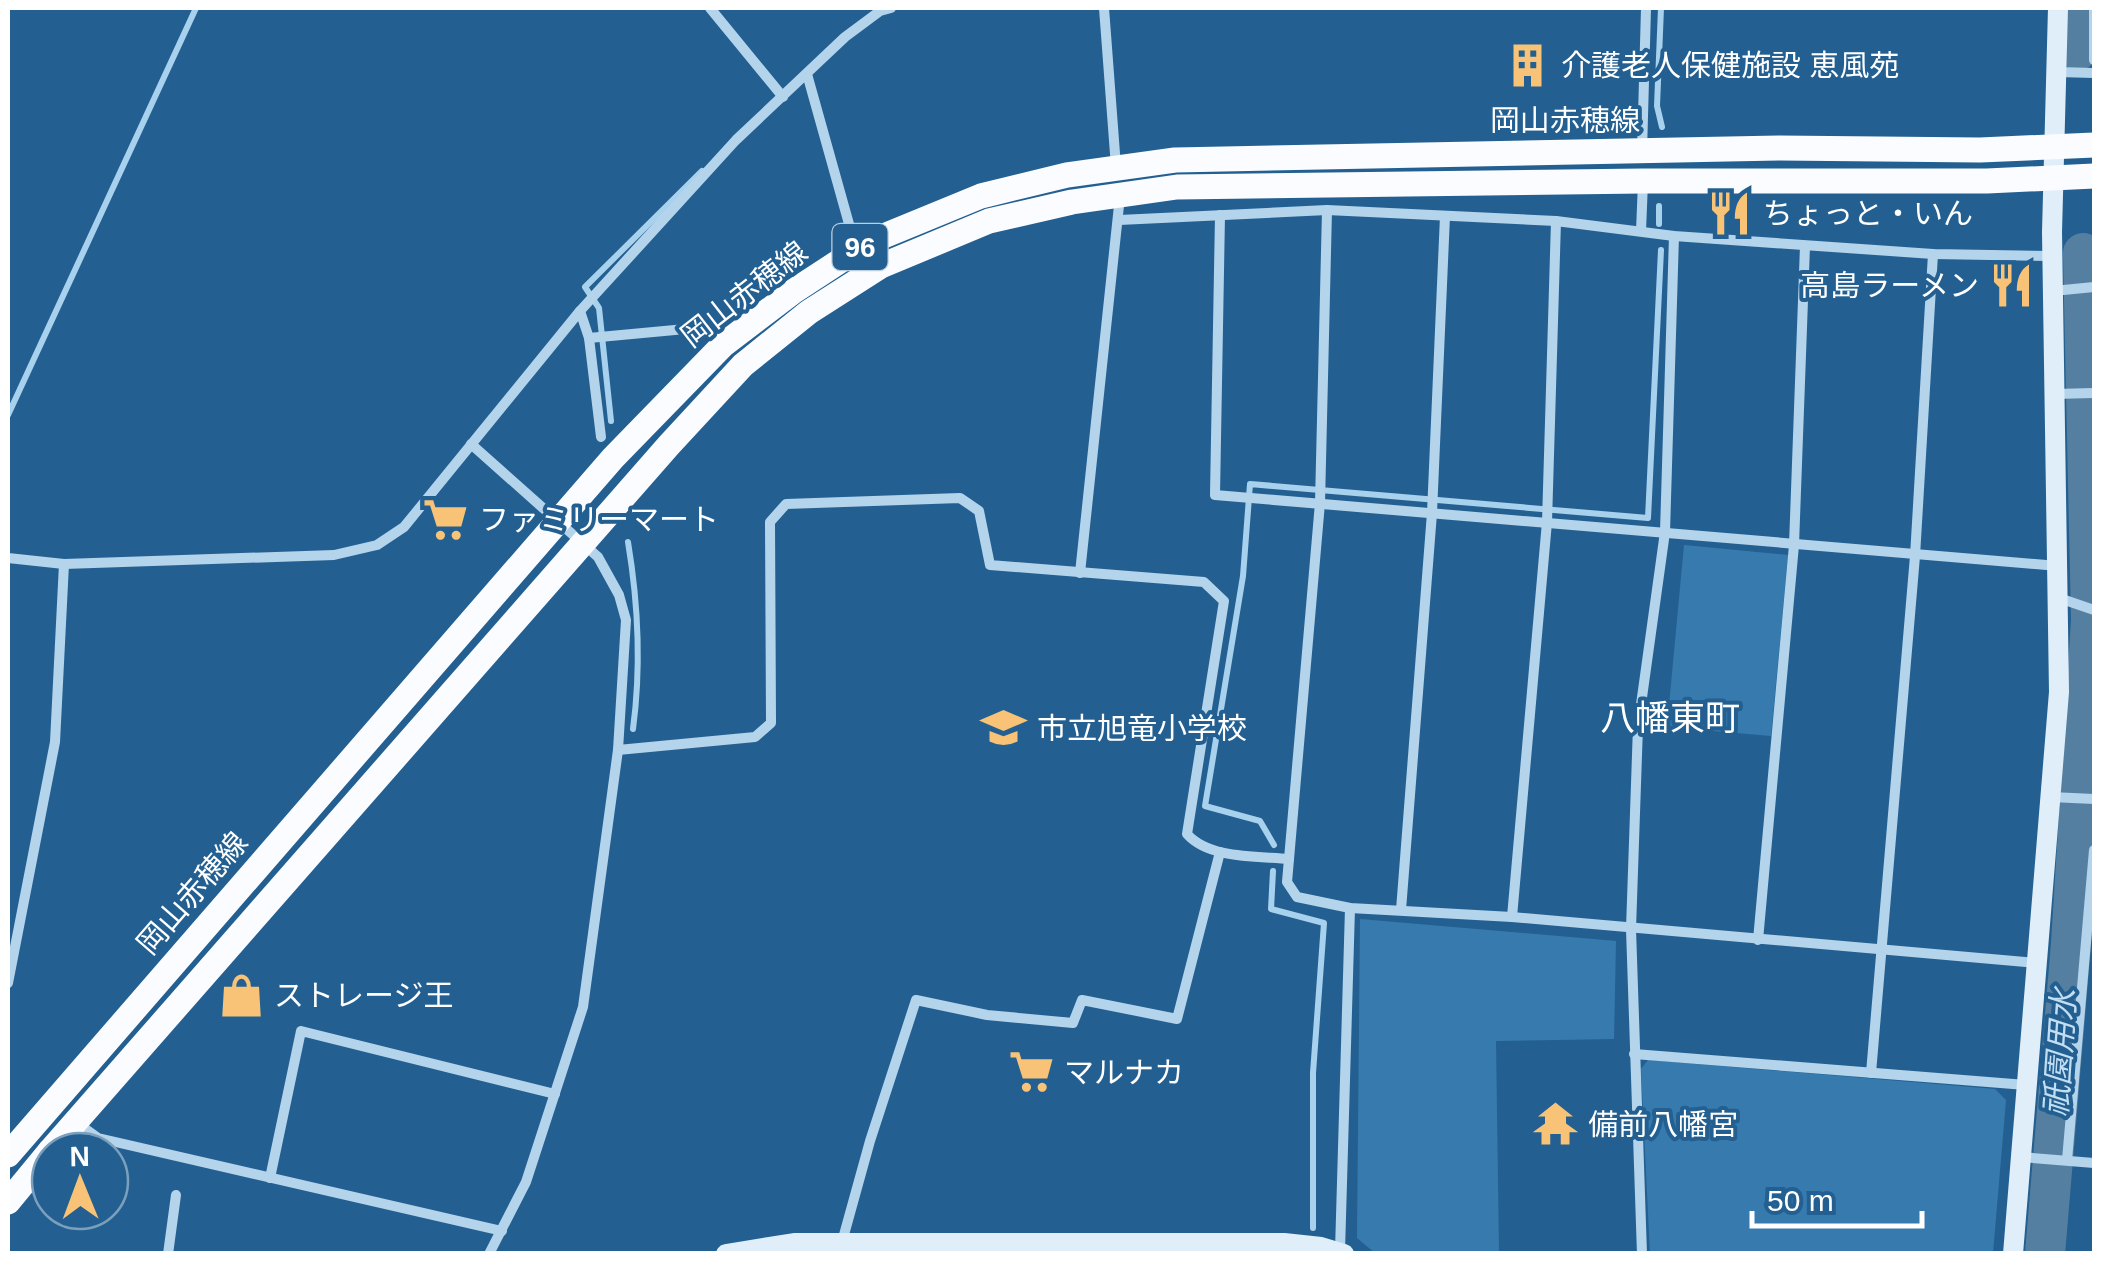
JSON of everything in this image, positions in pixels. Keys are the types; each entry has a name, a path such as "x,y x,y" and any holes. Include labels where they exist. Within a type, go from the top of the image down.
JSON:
{"main road":[{"name":"岡山赤穂線","path":"11,1144 613,458 724,345 794,290 856,250 980,196 1067,175 1174,160 1778,148 1980,150 2094,145"},
{"name":"岡山赤穂線","path":"67,1131 669,444 743,366 824,303 881,266 989,221 1072,202 1120,207 1177,186 1987,182 2094,176"},
{"name":"岡山赤穂線","path":"8,1202 30,1175"}],"street":[{"path":"710,8 783,97"},
{"path":"8,558 64,564 334,555 377,545 404,527 580,311 736,140 845,37 891,8"},
{"path":"1104,8 1116,168"},
{"path":"1642,152 1646,8"},
{"path":"2013,1254 2031,1158 2026,1086 2059,692 2054,394 2062,290 2052,256 2058,8"},
{"path":"2094,8 2094,60"},
{"path":"2058,72 2094,73"},
{"path":"807,74 856,250"},
{"path":"1641,231 1642,181"},
{"path":"1080,572 1120,207 1220,215 1326,210 1556,221 1674,236 1805,246 2052,256"},
{"path":"1326,210 1320,494 1288,882 1297,897 1350,908 1512,917 2036,963"},
{"path":"1220,215 1215,495 1248,498 1320,494 1548,513 1665,532 2059,566"},
{"path":"1401,910 1432,504 1445,216"},
{"path":"1512,917 1548,513 1556,221"},
{"path":"1642,1254 1630,929 1638,726 1665,532 1674,236"},
{"path":"1758,940 1794,545 1805,246"},
{"path":"1871,1073 1915,556 1933,254"},
{"path":"2062,290 2094,288"},
{"path":"580,311 598,338 600,437"},
{"path":"598,338 707,327"},
{"path":"2054,394 2094,393"},
{"path":"471,444 585,544 607,572 626,620 618,750 583,1006 526,1182 490,1254"},
{"path":"618,750 755,737 771,723 770,522 786,504 960,498 979,511 990,565 1204,582 1224,601 1187,834 1196,845 1220,852 1289,859"},
{"path":"8,983 55,742 64,564"},
{"path":"2059,598 2094,610"},
{"path":"2050,796 2093,799"},
{"path":"2065,1160 2094,850"},
{"path":"842,1242 916,1000 988,1015 1073,1023 1082,1000 1177,1019 1220,852"},
{"path":"726,1254 794,1243 842,1242 902,1248 1284,1243 1342,1252 1350,908"},
{"path":"270,1178 301,1032 555,1094"},
{"path":"1634,1054 2026,1086"},
{"path":"76,1121 98,1138 502,1231"},
{"path":"2031,1158 2094,1163"},
{"path":"168,1254 176,1195"}],"shaded area":[{"path":"1684,545 1788,555 1771,736 1667,727"},
{"path":"1360,919 1616,941 1614,1039 1496,1041 1499,1253 1375,1253 1357,1238"},
{"path":"1648,1060 1995,1089 2006,1100 1993,1253 1650,1253 1641,1069"}],"waterway":[{"path":"8,415 196,8"},
{"path":"1661,8 1657,106 1662,127"},
{"name":"祇園用水","path":"2078,8 2078,50"},
{"path":"611,421 599,308 585,287 702,171"},
{"path":"1659,206 1659,224"},
{"path":"1274,845 1260,821 1205,806 1243,576 1250,484 1648,518 1661,250"},
{"name":"祇園用水","path":"2045,1254 2071,944 2091,620 2083,253"},
{"path":"628,542 637,636 633,729"},
{"path":"1273,871 1271,909 1324,923 1313,1073 1313,1228"}],"place":[{"name":"介護老人保健施設 恵風苑","path":"1528,65"},
{"name":"ちょっと・いん","path":"1730,213"},
{"name":"高島ラーメン","path":"2012,285"},
{"name":"ファミリーマート","path":"446,519"},
{"name":"市立旭竜小学校","path":"1004,728"},
{"name":"ストレージ王","path":"241,995"},
{"name":"マルナカ","path":"1031,1072"},
{"name":"備前八幡宮","path":"1555,1124"}],"district":[{"name":"八幡東町","path":"1670,717"}]}
